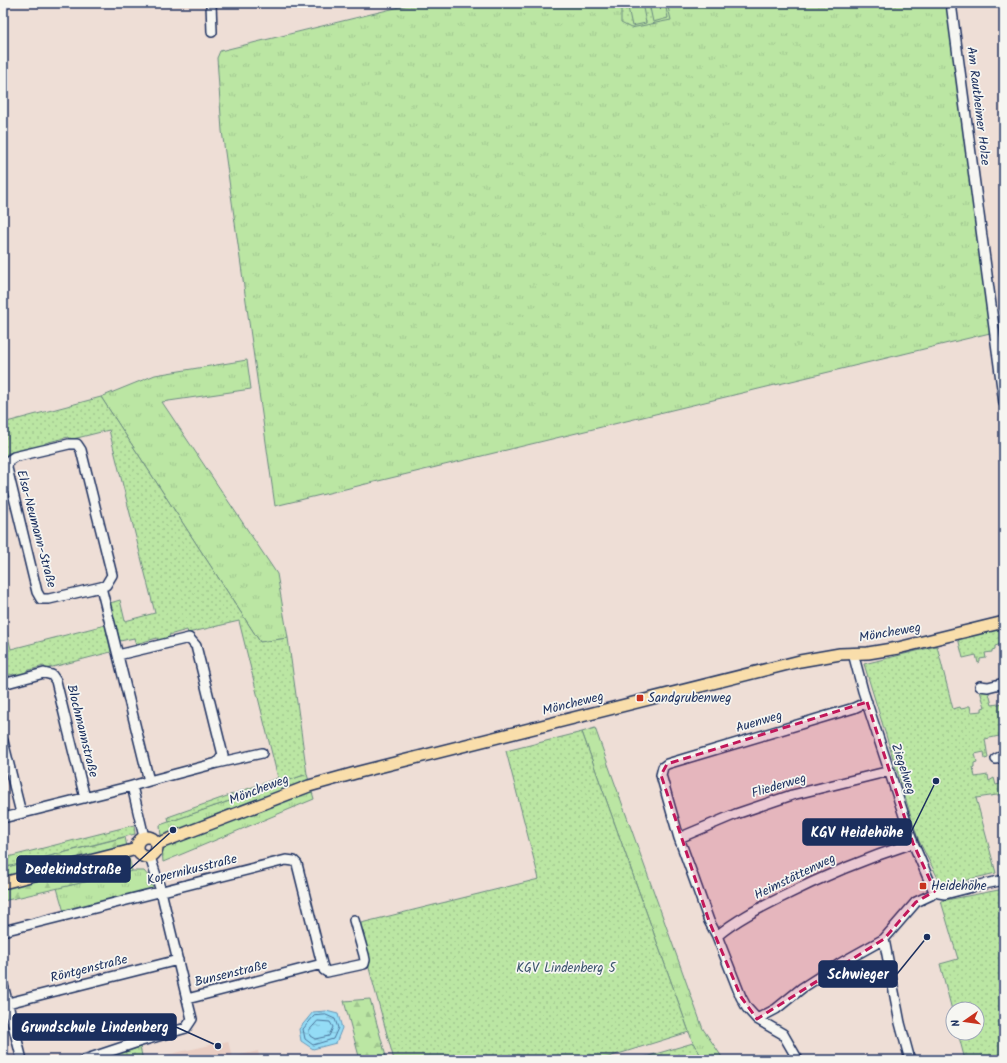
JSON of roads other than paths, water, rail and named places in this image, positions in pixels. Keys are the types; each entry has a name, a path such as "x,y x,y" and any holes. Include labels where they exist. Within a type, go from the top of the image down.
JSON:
{"main road":[{"name":"Möncheweg","path":"157,844 296,791 360,772 793,663 825,656 898,648 1004,622"},
{"path":"144,837 152,838 157,844 155,854 150,857 142,856 137,849 138,842 144,837"},
{"path":"3,883 137,849"}],"street":[{"path":"211,3 212,32"},
{"name":"Am Rautheimer Holze","path":"951,3 1004,403"},
{"name":"Elsa-Neumann-Straße","path":"70,444 77,444 81,450 112,575 106,585 101,587 49,599 41,599 37,592 6,468 8,461 14,457 70,444"},
{"path":"101,587 149,781"},
{"path":"118,655 189,638 196,646 223,756 217,763"},
{"name":"Ziegelweg","path":"853,653 913,843 928,879 936,891"},
{"name":"Blochmannstraße","path":"3,684 44,673 52,675 56,681 85,798"},
{"path":"980,686 988,687 1004,683"},
{"name":"Auenweg","path":"679,838 661,775 662,770 667,764 854,708 868,702"},
{"path":"3,741 21,813"},
{"path":"144,837 132,786 217,763 262,753"},
{"name":"Fliederweg","path":"679,838 736,814 785,797 890,771"},
{"name":"Blochmannstraße","path":"3,818 132,786"},
{"path":"679,838 709,921 717,936 741,997 751,1014 783,1034 798,1060"},
{"name":"Heimstättenweg","path":"717,936 730,925 745,916 821,878 852,864 913,843"},
{"path":"150,857 161,891 187,999"},
{"name":"Kopernikusstraße","path":"3,931 286,860 294,861 298,869 322,964"},
{"path":"757,1019 776,1009 802,988 841,963 884,939 916,902 936,891 945,894 1004,880"},
{"path":"322,964 324,970 327,972 364,964 364,955 354,920"},
{"path":"884,939 900,1023 910,1060"},
{"name":"Röntgenstraße","path":"8,1003 178,960"},
{"name":"Bunsenstraße","path":"84,1060 186,1028 192,1018 187,999 322,964"},
{"path":"3,985 22,1060"}],"water":[{"path":"326,1011 338,1014 342,1028 336,1043 313,1049 301,1041 299,1029 313,1012"}],"place":[{"name":"Sandgrubenweg","path":"640,698"},
{"name":"KGV Heidehöhe","path":"936,781"},
{"name":"Dedekindstraße","path":"173,830"},
{"name":"Heidehöhe","path":"923,886"},
{"name":"Schwieger","path":"927,937"},
{"name":"Grundschule Lindenberg","path":"218,1046"}],"park label":[{"name":"KGV Lindenberg 5","path":"566,968"}]}
